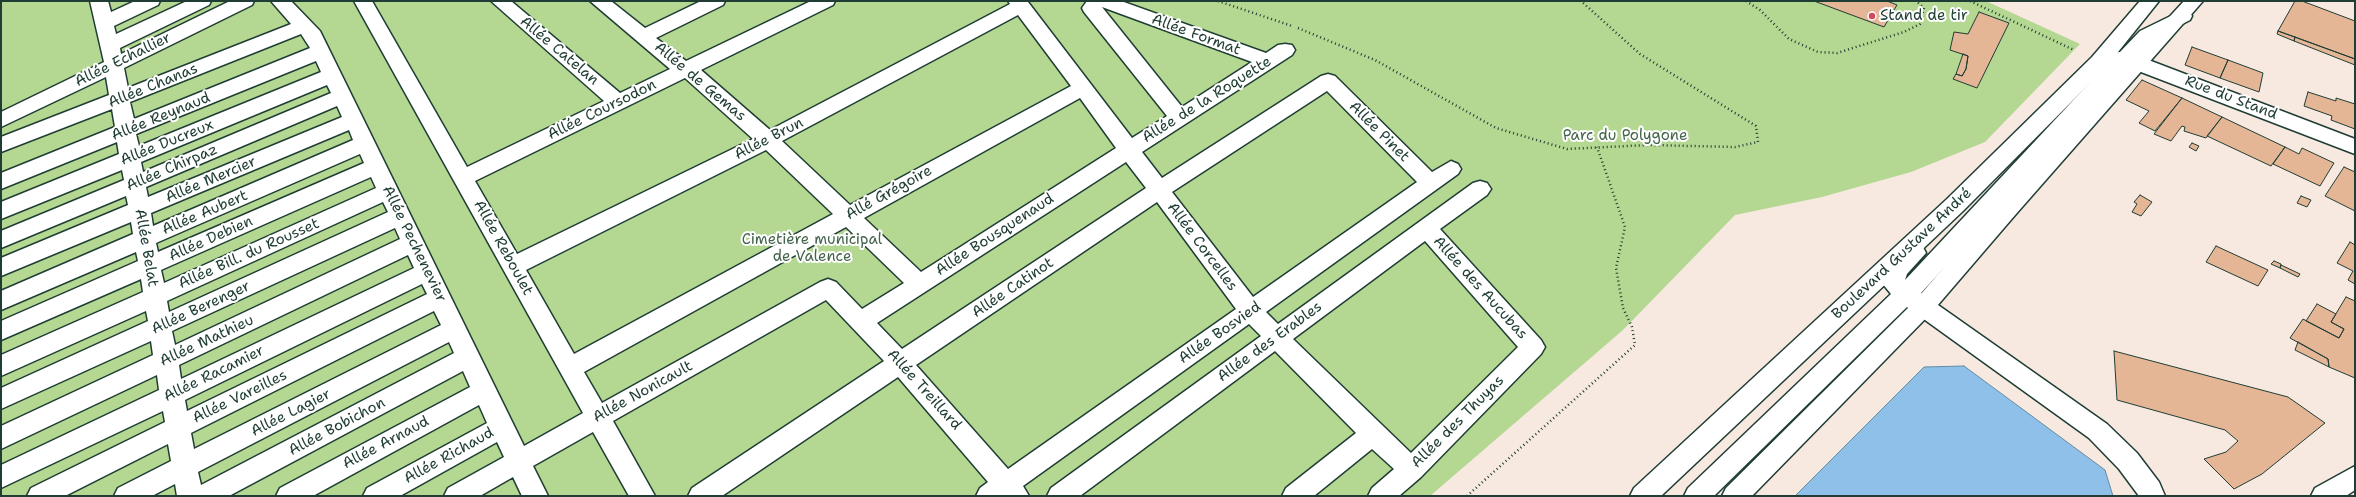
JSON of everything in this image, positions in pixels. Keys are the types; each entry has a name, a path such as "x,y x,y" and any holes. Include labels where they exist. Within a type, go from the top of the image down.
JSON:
{"street":[{"name":"Allée Belat","path":"100,1 126,131 190,496"},
{"path":"104,23 151,1"},
{"path":"112,55 202,1"},
{"name":"Allée Echallier","path":"1,120 112,55 245,1"},
{"name":"Allée Pechenevier","path":"280,1 313,35 535,496"},
{"name":"Allée Reboulet","path":"363,1 642,496"},
{"name":"Allée Catelan","path":"500,1 618,102"},
{"name":"Allée de Gemas","path":"599,1 684,69 693,74 768,140 919,283"},
{"path":"644,36 716,1"},
{"name":"Allée Coursodon","path":"463,178 826,1"},
{"name":"Boulevard Gustave André","path":"1736,496 1914,301 2008,208 2117,60 2150,1"},
{"name":"Boulevard Gustave André","path":"1643,496 1955,205 2117,60 2183,16 2194,1"},
{"path":"1097,3 1179,117"},
{"name":"Allée Format","path":"1097,3 1268,61"},
{"name":"Allée Corcelles","path":"1019,4 1250,312 1373,434 1412,469"},
{"name":"Allée Brun","path":"513,266 768,140 1019,4"},
{"name":"Allée Chanas","path":"1,145 304,26"},
{"name":"Allée de la Roquette","path":"1129,149 1285,50"},
{"name":"Allée Reynaud","path":"1,182 321,52"},
{"name":"Rue du Stand","path":"2117,60 2355,147"},
{"name":"Allée Ducreux","path":"1,211 332,75"},
{"name":"Allée Pinet","path":"1328,81 1431,184"},
{"name":"Allée Catinot","path":"700,496 1160,190 1328,81"},
{"name":"Allé Grégoire","path":"570,368 1083,88"},
{"name":"Allée Chirpaz","path":"1,240 343,96"},
{"name":"Allée Mercier","path":"1,267 354,120"},
{"name":"Allée Aubert","path":"1,301 365,143"},
{"name":"Allée Bousquenaud","path":"862,321 1129,149"},
{"name":"Allée Debien","path":"1,331 376,166"},
{"name":"Allée Bosvied","path":"1004,492 1250,312 1451,169"},
{"name":"Allée des Erables","path":"1060,496 1480,189"},
{"name":"Allée Bill. du Rousset","path":"1,366 388,191"},
{"path":"1955,205 1930,238 1897,270 1893,283 1914,301 2098,432 2128,461 2150,490 2152,496"},
{"name":"Allée Berenger","path":"1,399 400,216"},
{"name":"Allée des Aucubas","path":"1426,228 1533,347"},
{"name":"Allée Mathieu","path":"1,438 413,244"},
{"name":"Allée Racamier","path":"1,477 427,272"},
{"name":"Allée Treillard","path":"828,288 862,321 900,363 1004,492"},
{"name":"Allée Nonicault","path":"457,496 828,288"},
{"name":"Allée Vareilles","path":"40,496 440,298"},
{"path":"1697,496 1914,301"},
{"name":"Allée Lagier","path":"127,496 454,329"},
{"name":"Allée des Thuyas","path":"1381,496 1412,469 1533,347"},
{"name":"Allée Bobichon","path":"205,496 468,357"},
{"name":"Allée Arnaud","path":"289,496 484,391"},
{"name":"Allée Richaud","path":"376,496 502,427"},
{"path":"1295,496 1373,434"},
{"path":"2324,496 2355,477"}],"path":[{"path":"1218,1 1279,21 1375,60 1496,128 1567,149 1648,145 1735,147 1758,142 1756,126 1729,111 1711,97 1640,54 1581,1"},
{"path":"1746,1 1760,10 1789,39 1818,52 1837,53 1852,50 1881,38 1904,32 1920,24 1924,8 1916,1"},
{"path":"1970,1 2117,60"},
{"path":"1467,496 1636,345 1632,327 1623,308 1616,268 1625,226 1597,147"}],"green space":[{"name":"Cimetière municipal de Valence","path":"1,1 1986,1 2080,44 1985,142 1911,172 1822,197 1735,215 1623,330 1430,496 1,496"}],"water":[{"path":"1964,366 2105,470 2113,496 1795,496 1924,367"}],"building":[{"name":"Stand de tir","path":"1814,1 1887,1 1897,5 1884,27"},
{"path":"2295,1 2302,1 2355,21 2355,59 2278,31"},
{"path":"1979,12 2009,23 1977,88 1953,79 1956,74 1962,76 1966,69 1968,56 1950,50 1954,32 1968,34"},
{"path":"2278,31 2295,37 2294,41 2277,34"},
{"path":"2295,37 2355,59 2355,65 2294,41"},
{"path":"2192,47 2228,60 2220,78 2185,65"},
{"path":"1963,54 1968,56 1966,69 1962,76 1956,74"},
{"path":"2228,60 2263,73 2259,92 2220,78"},
{"path":"2142,80 2182,98 2155,131 2139,123 2149,111 2126,100"},
{"path":"2308,92 2336,101 2336,98 2355,104 2355,129 2331,120 2332,116 2304,106"},
{"path":"2182,98 2222,117 2206,138 2184,131 2185,127 2182,126 2171,141 2154,134"},
{"path":"2222,117 2285,147 2271,166 2207,136"},
{"path":"2192,143 2199,146 2196,151 2189,147"},
{"path":"2285,147 2299,154 2302,148 2334,163 2320,186 2273,164"},
{"path":"2344,167 2355,172 2355,211 2325,196"},
{"path":"2140,195 2152,202 2141,216 2132,212 2137,204 2134,202"},
{"path":"2301,196 2311,200 2307,207 2297,203"},
{"path":"2350,242 2355,245 2355,284 2348,280 2353,271 2337,263"},
{"path":"2216,246 2268,270 2258,286 2206,262"},
{"path":"2274,261 2281,264 2280,268 2271,264"},
{"path":"2281,265 2300,274 2298,277 2280,268"},
{"path":"2346,297 2355,301 2355,378 2329,367 2328,359 2290,338 2303,319 2339,338 2344,329 2331,322"},
{"path":"2317,304 2336,314 2331,322 2344,329 2339,338 2306,321"},
{"path":"2298,342 2328,359 2329,367 2295,350"},
{"path":"2114,351 2288,397 2325,423 2262,474 2234,489 2204,459 2226,452 2238,441 2225,430 2117,400"}],"place":[{"name":"Stand de tir","path":"1872,16"}],"park label":[{"name":"Parc du Polygone","path":"1625,136"}]}
